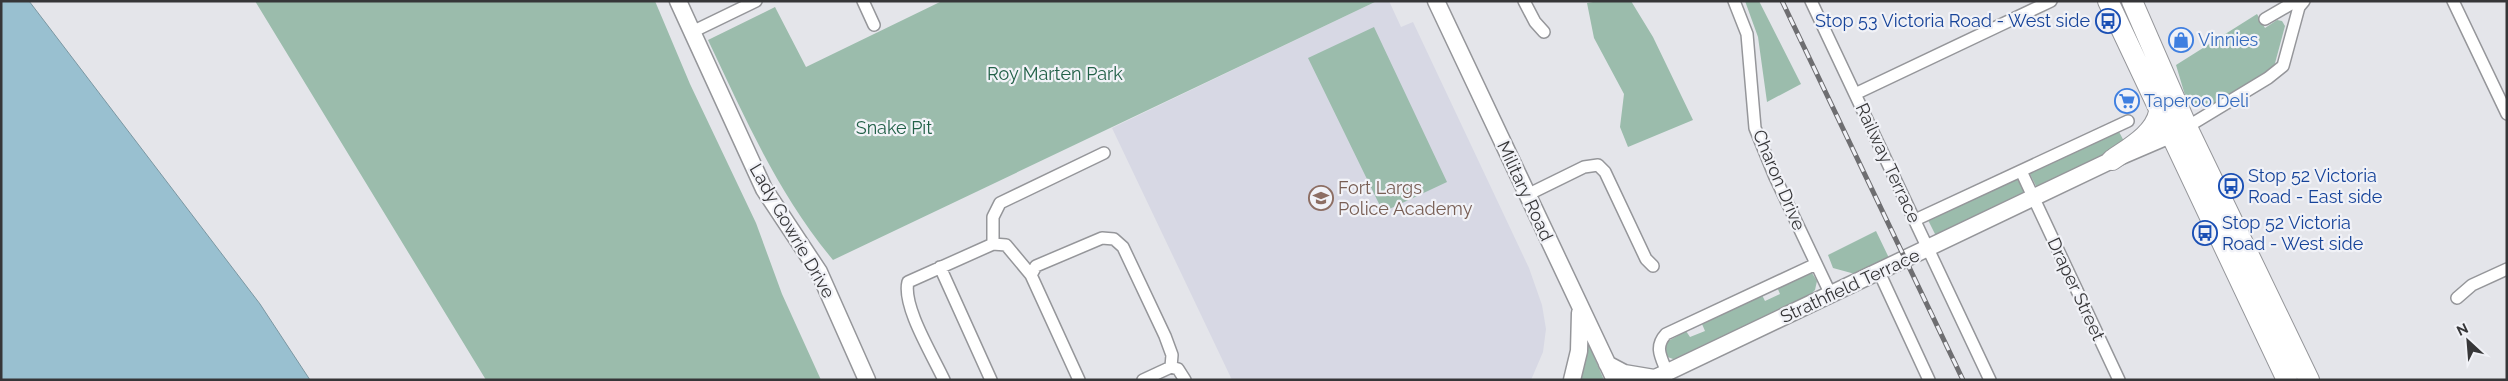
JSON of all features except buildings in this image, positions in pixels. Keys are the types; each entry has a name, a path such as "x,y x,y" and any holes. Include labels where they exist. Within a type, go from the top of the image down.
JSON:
{"highway":[{"path":"2108,1 2159,112 2179,131 2281,322 2309,380"},
{"path":"2132,1 2179,131 2287,380"},
{"path":"2112,160 2146,133 2158,120 2159,112"},
{"path":"2268,339 2274,338 2281,322"}],"main road":[{"name":"Lady Gowrie Drive","path":"678,1 764,188 819,272 867,380"},
{"name":"Military Road","path":"1436,1 1615,380"},
{"name":"Strathfield Terrace","path":"1657,377 2034,199 2112,160 2179,131"},
{"path":"1572,380 1579,352 1580,307"},
{"path":"1607,364 1624,373 1657,377"}],"street":[{"path":"692,32 756,1"},
{"path":"863,1 874,25"},
{"path":"1524,1 1535,22 1544,32"},
{"name":"Charon Drive","path":"1734,1 1747,34 1755,128 1831,294"},
{"name":"Railway Terrace","path":"1810,1 1990,380"},
{"path":"1855,94 2051,1"},
{"path":"2265,19 2296,1"},
{"name":"Strathfield Terrace","path":"2179,131 2268,78 2283,66 2299,7 2304,1"},
{"path":"2453,1 2507,114"},
{"name":"Strathfield Terrace","path":"1915,220 2128,121"},
{"path":"993,244 993,217 1000,203 1104,153"},
{"path":"1527,195 1584,166 1598,165 1605,172 1646,259 1653,266"},
{"path":"2021,171 2034,199"},
{"name":"Draper Street","path":"2034,199 2119,380"},
{"path":"1031,275 1036,266 1102,238 1114,239 1123,247 1165,336 1172,355 1171,367"},
{"path":"944,380 910,305 906,291 908,282 993,244 1006,245 1031,275 1078,380"},
{"name":"Strathfield Terrace","path":"1657,377 1658,349 1661,340 1666,334 1816,264"},
{"path":"940,267 991,380"},
{"path":"2457,298 2472,285 2507,269"},
{"path":"1879,272 1929,380"},
{"path":"1143,380 1171,367 1178,370 1185,380"}],"shaded area":[{"name":"Fort Largs Police Academy","path":"1377,1 1389,1 1401,27 1413,22 1529,268 1542,305 1546,329 1543,352 1531,380 1232,380 1112,128"}],"green space":[{"path":"255,1 655,1 690,84 756,223 782,294 821,380 486,380"},
{"path":"942,1 1377,1 833,260 795,208 763,154 708,40 775,7 806,67"},
{"path":"1631,1 1653,37 1693,120 1628,147 1620,127 1624,94 1594,38 1587,3"},
{"path":"1745,1 1759,1 1801,84 1767,102 1758,37"},
{"path":"2257,14 2265,28 2277,20 2282,21 2285,26 2274,67 2212,107 2204,108 2187,102 2176,65"},
{"path":"1374,27 1447,182 1383,212 1308,58"},
{"path":"2117,128 2126,145 2037,188 2028,170"},
{"path":"2015,174 2025,194 1937,238 1926,216"},
{"path":"1876,231 1889,258 1855,274 1833,268 1828,255"},
{"path":"1806,273 1812,273 1817,281 1815,290 1810,295 1679,358 1673,359 1665,356 1663,344 1686,331 1690,337 1705,331 1702,324 1762,295 1765,301 1780,294 1777,287"},
{"path":"1583,331 1604,380 1577,380"}],"water":[{"path":"1,1 29,1 260,304 310,380 1,380"}],"railway":[{"path":"1782,1 1963,380"}],"place":[{"name":"Stop 53 Victoria Road - West side","path":"2108,21"},
{"name":"Vinnies","path":"2181,40"},
{"name":"Taperoo Deli","path":"2127,101"},
{"name":"Stop 52 Victoria Road - East side","path":"2231,186"},
{"name":"Fort Largs Police Academy","path":"1321,198"},
{"name":"Stop 52 Victoria Road - West side","path":"2205,233"}],"park label":[{"name":"Roy Marten Park","path":"1055,74"},
{"name":"Snake Pit","path":"894,128"}]}
